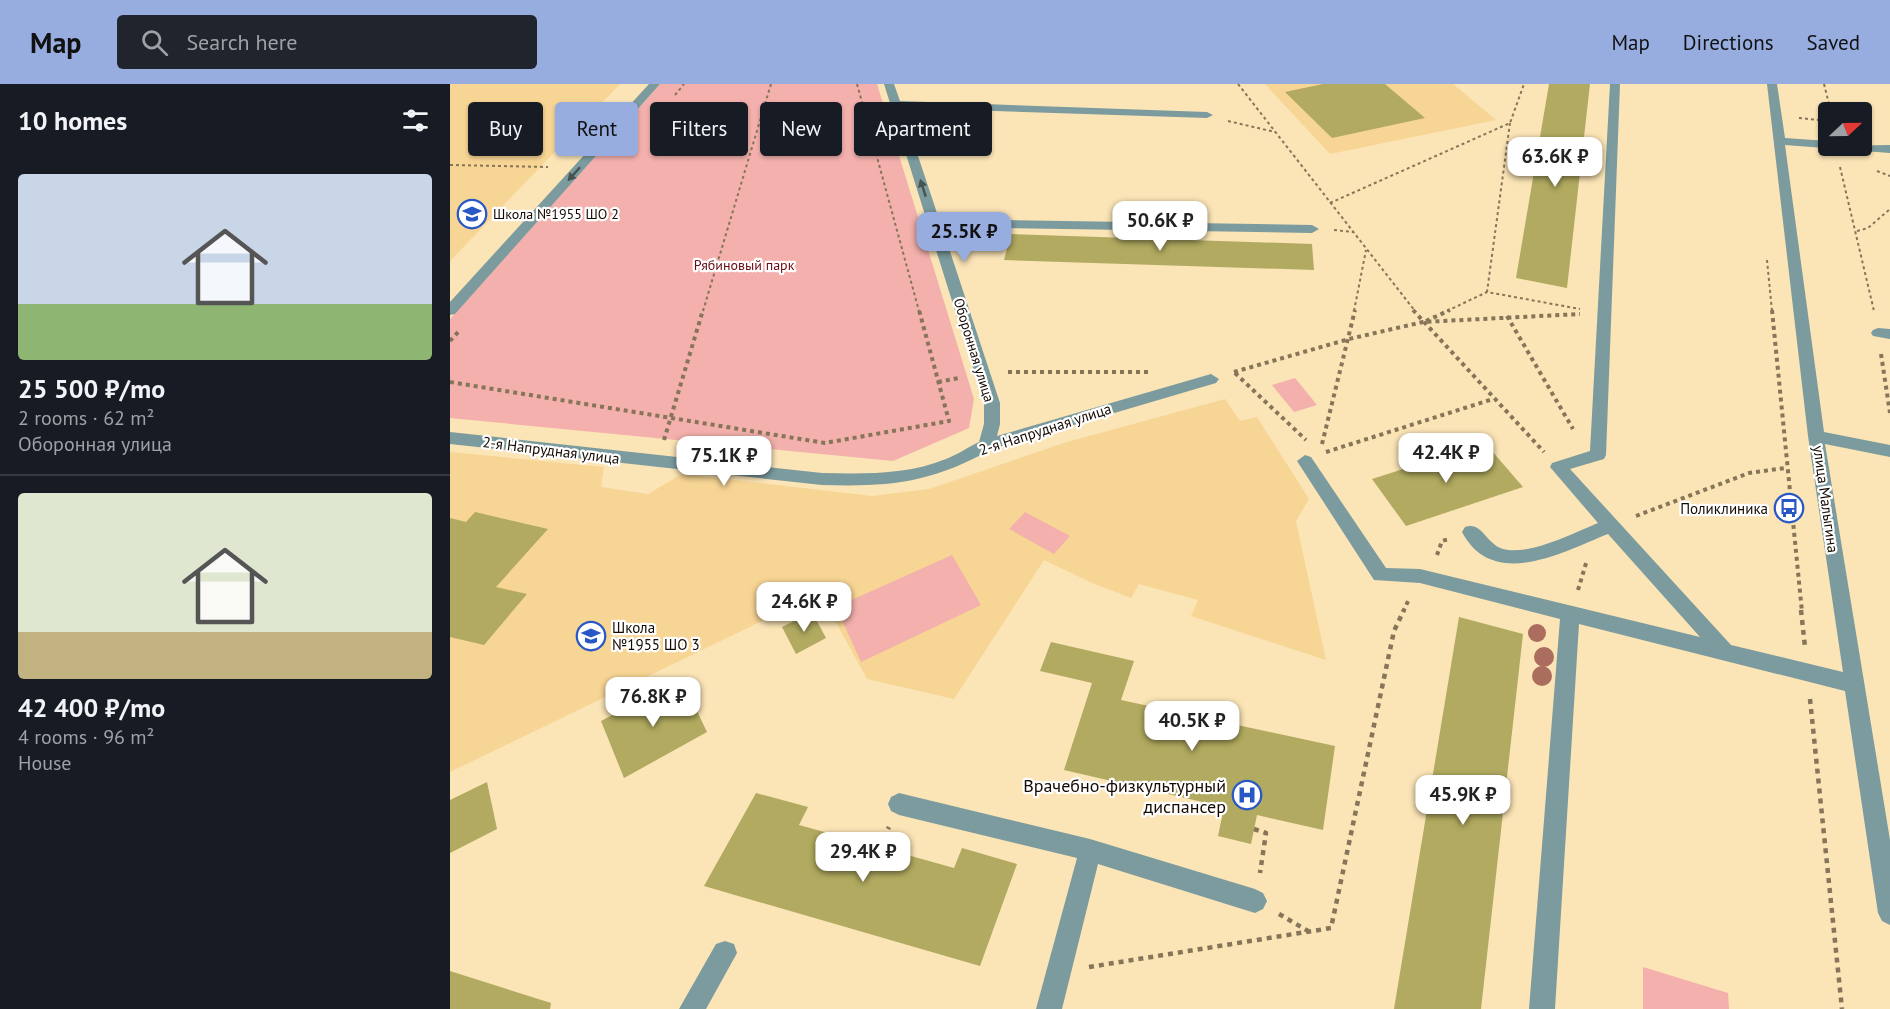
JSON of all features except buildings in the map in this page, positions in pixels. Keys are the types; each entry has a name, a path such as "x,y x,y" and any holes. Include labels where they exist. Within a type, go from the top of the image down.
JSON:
{"street":[{"path":"450,311 655,84"},
{"name":"Оборонная улица","path":"889,84 895,102"},
{"path":"1616,84 1598,455 1558,467 1726,652"},
{"name":"улица Малыгина","path":"1772,84 1816,436 1890,913"},
{"path":"992,107 1207,115"},
{"path":"1780,141 1818,145"},
{"path":"1872,148 1890,149"},
{"name":"Оборонная улица","path":"913,156 992,403 992,424 986,445"},
{"path":"935,223 1312,229"},
{"name":"2-я Напрудная улица","path":"450,438 658,463 822,479 868,480 912,475 952,464 986,445 1216,375"},
{"path":"1816,436 1890,451"},
{"path":"1308,453 1381,575 1420,576 1854,684"},
{"path":"1471,532 1487,550 1500,556 1522,556 1610,526"},
{"path":"1542,1009 1570,614"},
{"path":"899,804 1090,850 1255,901"},
{"path":"1049,1009 1090,850"},
{"path":"692,1009 725,953"}],"path":[{"path":"658,463 771,84"},
{"path":"450,382 825,442 949,421 857,84"},
{"path":"1238,84 1424,322 1558,467"},
{"path":"1488,292 1510,123 1524,84"},
{"path":"1824,84 1828,102"},
{"path":"1207,115 1275,132"},
{"path":"1330,203 1510,123"},
{"path":"1837,156 1884,333 1890,413"},
{"path":"450,165 579,168"},
{"path":"1857,231 1868,228 1890,209"},
{"path":"1366,249 1349,339 1320,453 1493,399"},
{"path":"1767,255 1785,468 1842,1009"},
{"path":"1424,322 1488,292 1604,314"},
{"path":"1216,375 1234,372 1349,339 1424,322 1507,316 1604,314"},
{"path":"1507,316 1589,457"},
{"path":"938,382 982,372 1162,372"},
{"path":"1216,375 1234,372"},
{"path":"1234,372 1308,453"},
{"path":"1610,526 1749,472 1785,468"},
{"path":"1059,972 1331,928 1394,631 1420,576 1434,562 1442,541 1471,532"},
{"path":"1570,614 1587,564 1581,536"}],"shaded area":[{"name":"Школа №1955 ШО 2","path":"450,84 620,84 603,102 555,102 555,152 450,261"},
{"path":"1265,84 1453,84 1496,120 1330,154"},
{"name":"Школа №1955 ШО 3","path":"1225,399 1240,421 1257,417 1309,499 1296,521 1326,660 1191,616 1198,600 1139,584 1131,598 1092,583 1044,560 954,699 867,679 820,593 450,772 450,452 604,467 601,487 648,494 682,474 872,496 929,489 1067,442"}],"green space":[{"name":"Рябиновый парк","path":"660,84 877,84 883,102 854,102 854,156 899,156 974,399 969,428 893,461 450,418 450,319 596,156 638,156 638,109"},
{"path":"1295,378 1317,405 1294,412 1272,385"},
{"path":"1025,512 1070,536 1054,554 1009,529"},
{"path":"952,555 981,605 861,662 836,607"},
{"path":"1643,967 1728,993 1729,1009 1643,1009"}],"place":[{"name":"Школа №1955 ШО 2","path":"472,214"},
{"name":"Поликлиника","path":"1789,508"},
{"name":"Школа №1955 ШО 3","path":"591,636"},
{"name":"Врачебно-физкультурный диспансер","path":"1247,795"}]}
